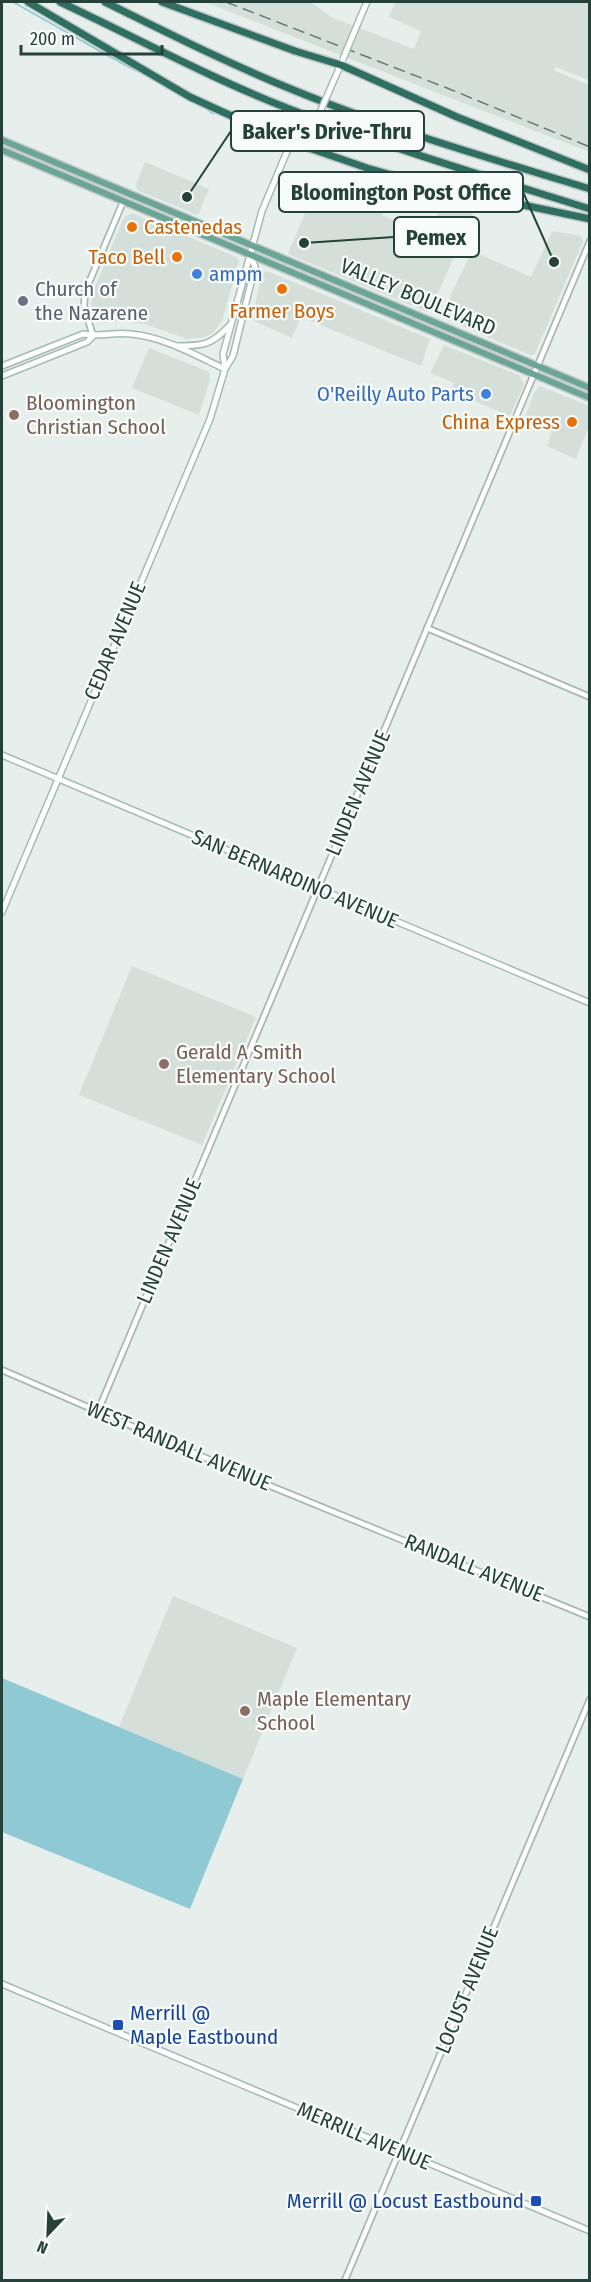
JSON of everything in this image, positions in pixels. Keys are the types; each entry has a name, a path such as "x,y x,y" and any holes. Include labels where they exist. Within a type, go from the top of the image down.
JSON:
{"highway":[{"path":"28,2 190,97 222,114 291,142 427,185 590,219"},
{"path":"60,2 188,64 285,107 416,154 590,209"},
{"path":"105,2 202,50 292,90 422,137 590,189"},
{"path":"162,2 295,51 342,62 438,109 590,170"}],"main road":[{"path":"291,142 314,126 367,2"},
{"name":"VALLEY BOULEVARD","path":"2,140 590,388"},
{"name":"CEDAR AVENUE","path":"225,369 223,354 251,246 262,212 291,142"},
{"name":"VALLEY BOULEVARD","path":"2,150 590,398"},
{"name":"CEDAR AVENUE","path":"2,912 210,419 225,369 232,356 255,266 249,255"},
{"path":"173,346 206,344 231,324"},
{"path":"2,366 83,334 93,336 131,334 154,338 225,369"},
{"path":"2,376 87,342 93,336"},
{"name":"SAN BERNARDINO AVENUE","path":"2,755 590,1003"},
{"name":"MERRILL AVENUE","path":"2,1984 590,2231"}],"street":[{"path":"93,336 84,306 85,292 123,202"},
{"name":"LINDEN AVENUE","path":"98,1411 590,241"},
{"path":"427,628 590,697"},
{"name":"WEST RANDALL AVENUE","path":"2,1370 219,1464 358,1521"},
{"name":"RANDALL AVENUE","path":"358,1521 590,1617"},
{"name":"LOCUST AVENUE","path":"345,2280 590,1699"}],"shaded area":[{"path":"205,2 310,2 333,18 414,49 421,31 389,17 395,2 589,2 589,80 556,67 553,70 589,85 589,152"},
{"path":"145,162 209,189 199,213 197,215 137,190 136,184"},
{"path":"322,180 386,195 388,200 382,215 429,235 441,206 473,214 430,311 427,312 288,254 318,182"},
{"path":"132,213 236,257 239,261 222,321 212,334 187,339 145,324 119,321 102,323 95,320 91,305 93,292 124,217"},
{"path":"552,231 581,236 583,241 535,354 530,355 445,319 443,316 454,288 472,251 531,277"},
{"path":"267,271 430,339 421,366 301,317 292,338 252,320 262,273"},
{"path":"444,345 519,375 524,384 510,416 451,391 454,383 430,373"},
{"path":"149,348 209,372 210,379 199,415 132,388"},
{"path":"540,386 589,406 589,426 576,459 547,446 552,431 524,420 534,393"},
{"name":"Gerald A Smith Elementary School","path":"132,966 256,1017 202,1145 79,1095"},
{"path":"173,1596 297,1648 243,1779 119,1727"}],"water":[{"path":"2,1678 243,1779 190,1909 2,1832"}],"waterway":[{"path":"13,2 145,75"},
{"path":"202,106 213,114"}],"railway":[{"path":"226,2 447,88 590,147"}],"place":[{"name":"Baker's Drive-Thru","path":"187,197"},
{"name":"Castenedas","path":"132,227"},
{"name":"Pemex","path":"304,243"},
{"name":"Taco Bell","path":"177,257"},
{"name":"Bloomington Post Office","path":"554,262"},
{"name":"ampm","path":"197,274"},
{"name":"Farmer Boys","path":"282,289"},
{"name":"Church of the Nazarene","path":"23,301"},
{"name":"O'Reilly Auto Parts","path":"486,394"},
{"name":"Bloomington Christian School","path":"14,415"},
{"name":"China Express","path":"572,422"},
{"name":"Gerald A Smith Elementary School","path":"164,1064"},
{"name":"Maple Elementary School","path":"245,1711"},
{"name":"Merrill @ Maple Eastbound","path":"118,2025"},
{"name":"Merrill @ Locust Eastbound","path":"536,2201"}]}
